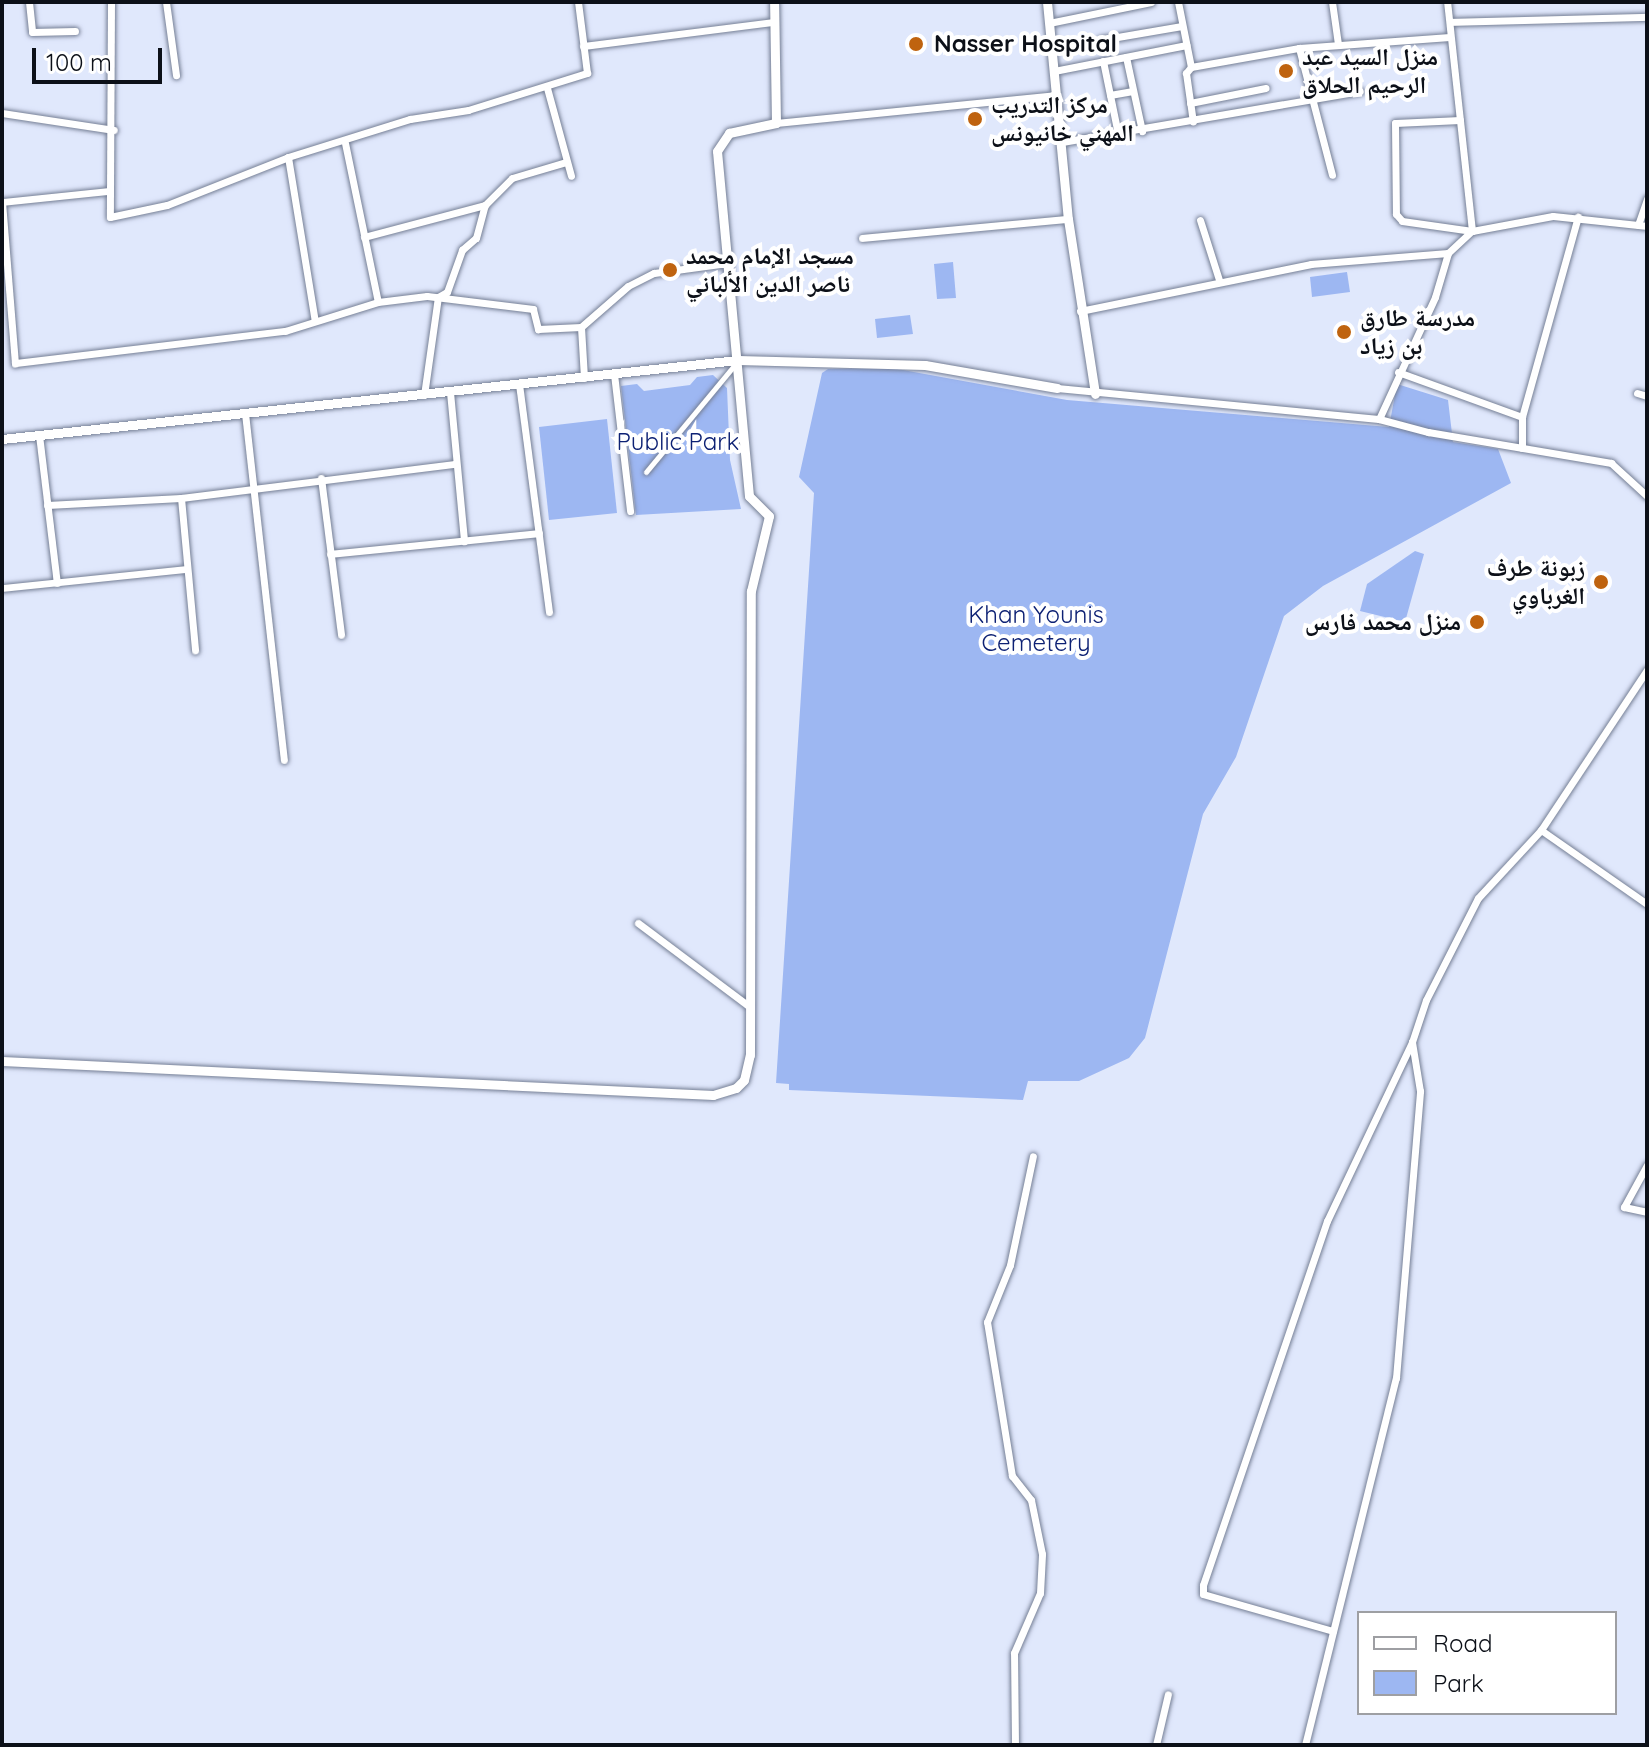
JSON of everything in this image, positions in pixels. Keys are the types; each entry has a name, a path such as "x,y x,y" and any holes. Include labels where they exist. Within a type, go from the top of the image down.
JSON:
{"street":[{"path":"29,2 32,32 75,31"},
{"path":"111,2 114,130 108,191 110,217 136,213 288,157 345,143 410,119 468,110 547,88 587,73 578,2"},
{"path":"166,2 176,75"},
{"path":"774,2 776,123"},
{"path":"1047,2 1068,219 1095,394"},
{"path":"1049,23 1124,4 1151,2"},
{"path":"1178,2 1191,67"},
{"path":"1332,2 1338,44"},
{"path":"1447,2 1472,231"},
{"path":"1450,22 1647,17"},
{"path":"583,46 774,22"},
{"path":"1100,40 1182,26"},
{"path":"1193,122 1186,73 1191,67 1299,48 1450,37"},
{"path":"1054,71 1186,45"},
{"path":"1299,48 1310,101 1332,175"},
{"path":"1126,57 1142,131"},
{"path":"1103,61 1118,134"},
{"path":"547,88 571,176"},
{"path":"1190,103 1266,88"},
{"path":"1110,95 1133,91"},
{"path":"1062,142 1142,131 1360,91"},
{"path":"2,1061 713,1095 744,1080 750,1007 751,591 769,516 749,496 727,263 720,140 729,133 776,123 1055,95"},
{"path":"2,113 114,130"},
{"path":"1460,120 1395,123 1396,214 1402,221 1472,231 1525,219 1578,217 1642,226 1647,199"},
{"path":"345,143 378,302"},
{"path":"288,157 315,321"},
{"path":"438,297 447,292 462,250 476,238 485,205 512,178 566,162"},
{"path":"108,191 2,202 15,363 285,331 378,302 438,297 533,309 538,329 581,327 628,286 654,273 727,263"},
{"path":"364,237 485,205"},
{"path":"1522,448 1522,417 1578,217"},
{"path":"862,238 1068,219"},
{"path":"1200,220 1219,280"},
{"path":"1379,419 1435,297 1448,253 1472,231"},
{"path":"1080,311 1219,280 1311,264 1448,253"},
{"path":"424,395 438,297"},
{"path":"581,327 584,378"},
{"path":"646,472 738,360"},
{"path":"2,439 738,360 925,365 1095,394 1379,419 1611,463 1647,496"},
{"path":"1398,372 1522,417"},
{"path":"614,374 630,511"},
{"path":"519,384 549,612"},
{"path":"450,392 453,464 464,541"},
{"path":"1637,393 1647,396"},
{"path":"245,413 284,760"},
{"path":"39,435 57,583"},
{"path":"47,505 181,498 253,486 453,464"},
{"path":"321,478 341,635"},
{"path":"181,498 195,650"},
{"path":"330,554 539,533"},
{"path":"2,588 186,569"},
{"path":"1333,1631 1203,1594 1203,1585 1327,1221 1412,1042 1426,1000 1478,898 1541,830 1647,670"},
{"path":"1541,830 1647,904"},
{"path":"638,923 750,1007"},
{"path":"1305,1745 1396,1378 1420,1091 1412,1042"},
{"path":"1015,1745 1014,1653 1040,1593 1041,1541 1031,1500 1012,1476 987,1322 1010,1265 1033,1156"},
{"path":"1647,1165 1624,1207 1647,1212"},
{"path":"1156,1745 1168,1694"}],"green space":[{"path":"953,262 956,298 937,299 934,264"},
{"path":"1347,272 1350,292 1312,297 1310,277"},
{"path":"910,315 913,334 877,338 875,319"},
{"name":"Khan Younis Cemetery","path":"892,368 1067,400 1389,427 1397,384 1448,400 1453,442 1498,449 1511,483 1323,586 1284,616 1236,757 1203,814 1145,1038 1129,1058 1079,1081 1028,1081 1023,1100 789,1090 789,1084 776,1083 814,493 799,477 822,373 828,369"},
{"name":"Public Park","path":"713,375 727,388 730,460 741,509 636,515 621,386 637,384 644,391 690,385 697,377"},
{"path":"607,419 617,513 549,520 539,427"},
{"path":"1415,551 1424,554 1405,622 1360,611 1367,584"}],"place":[{"name":"Nasser Hospital","path":"916,44"},
{"name":"منزل السيد عبد الرحيم الحلاق","path":"1286,71"},
{"name":"مركز التدريب المهني خانيونس","path":"975,119"},
{"name":"مسجد الإمام محمد ناصر الدين الألباني","path":"670,270"},
{"name":"مدرسة طارق بن زياد","path":"1344,332"},
{"name":"زبونة طرف الغرباوي","path":"1601,582"},
{"name":"منزل محمد فارس","path":"1477,622"}]}
